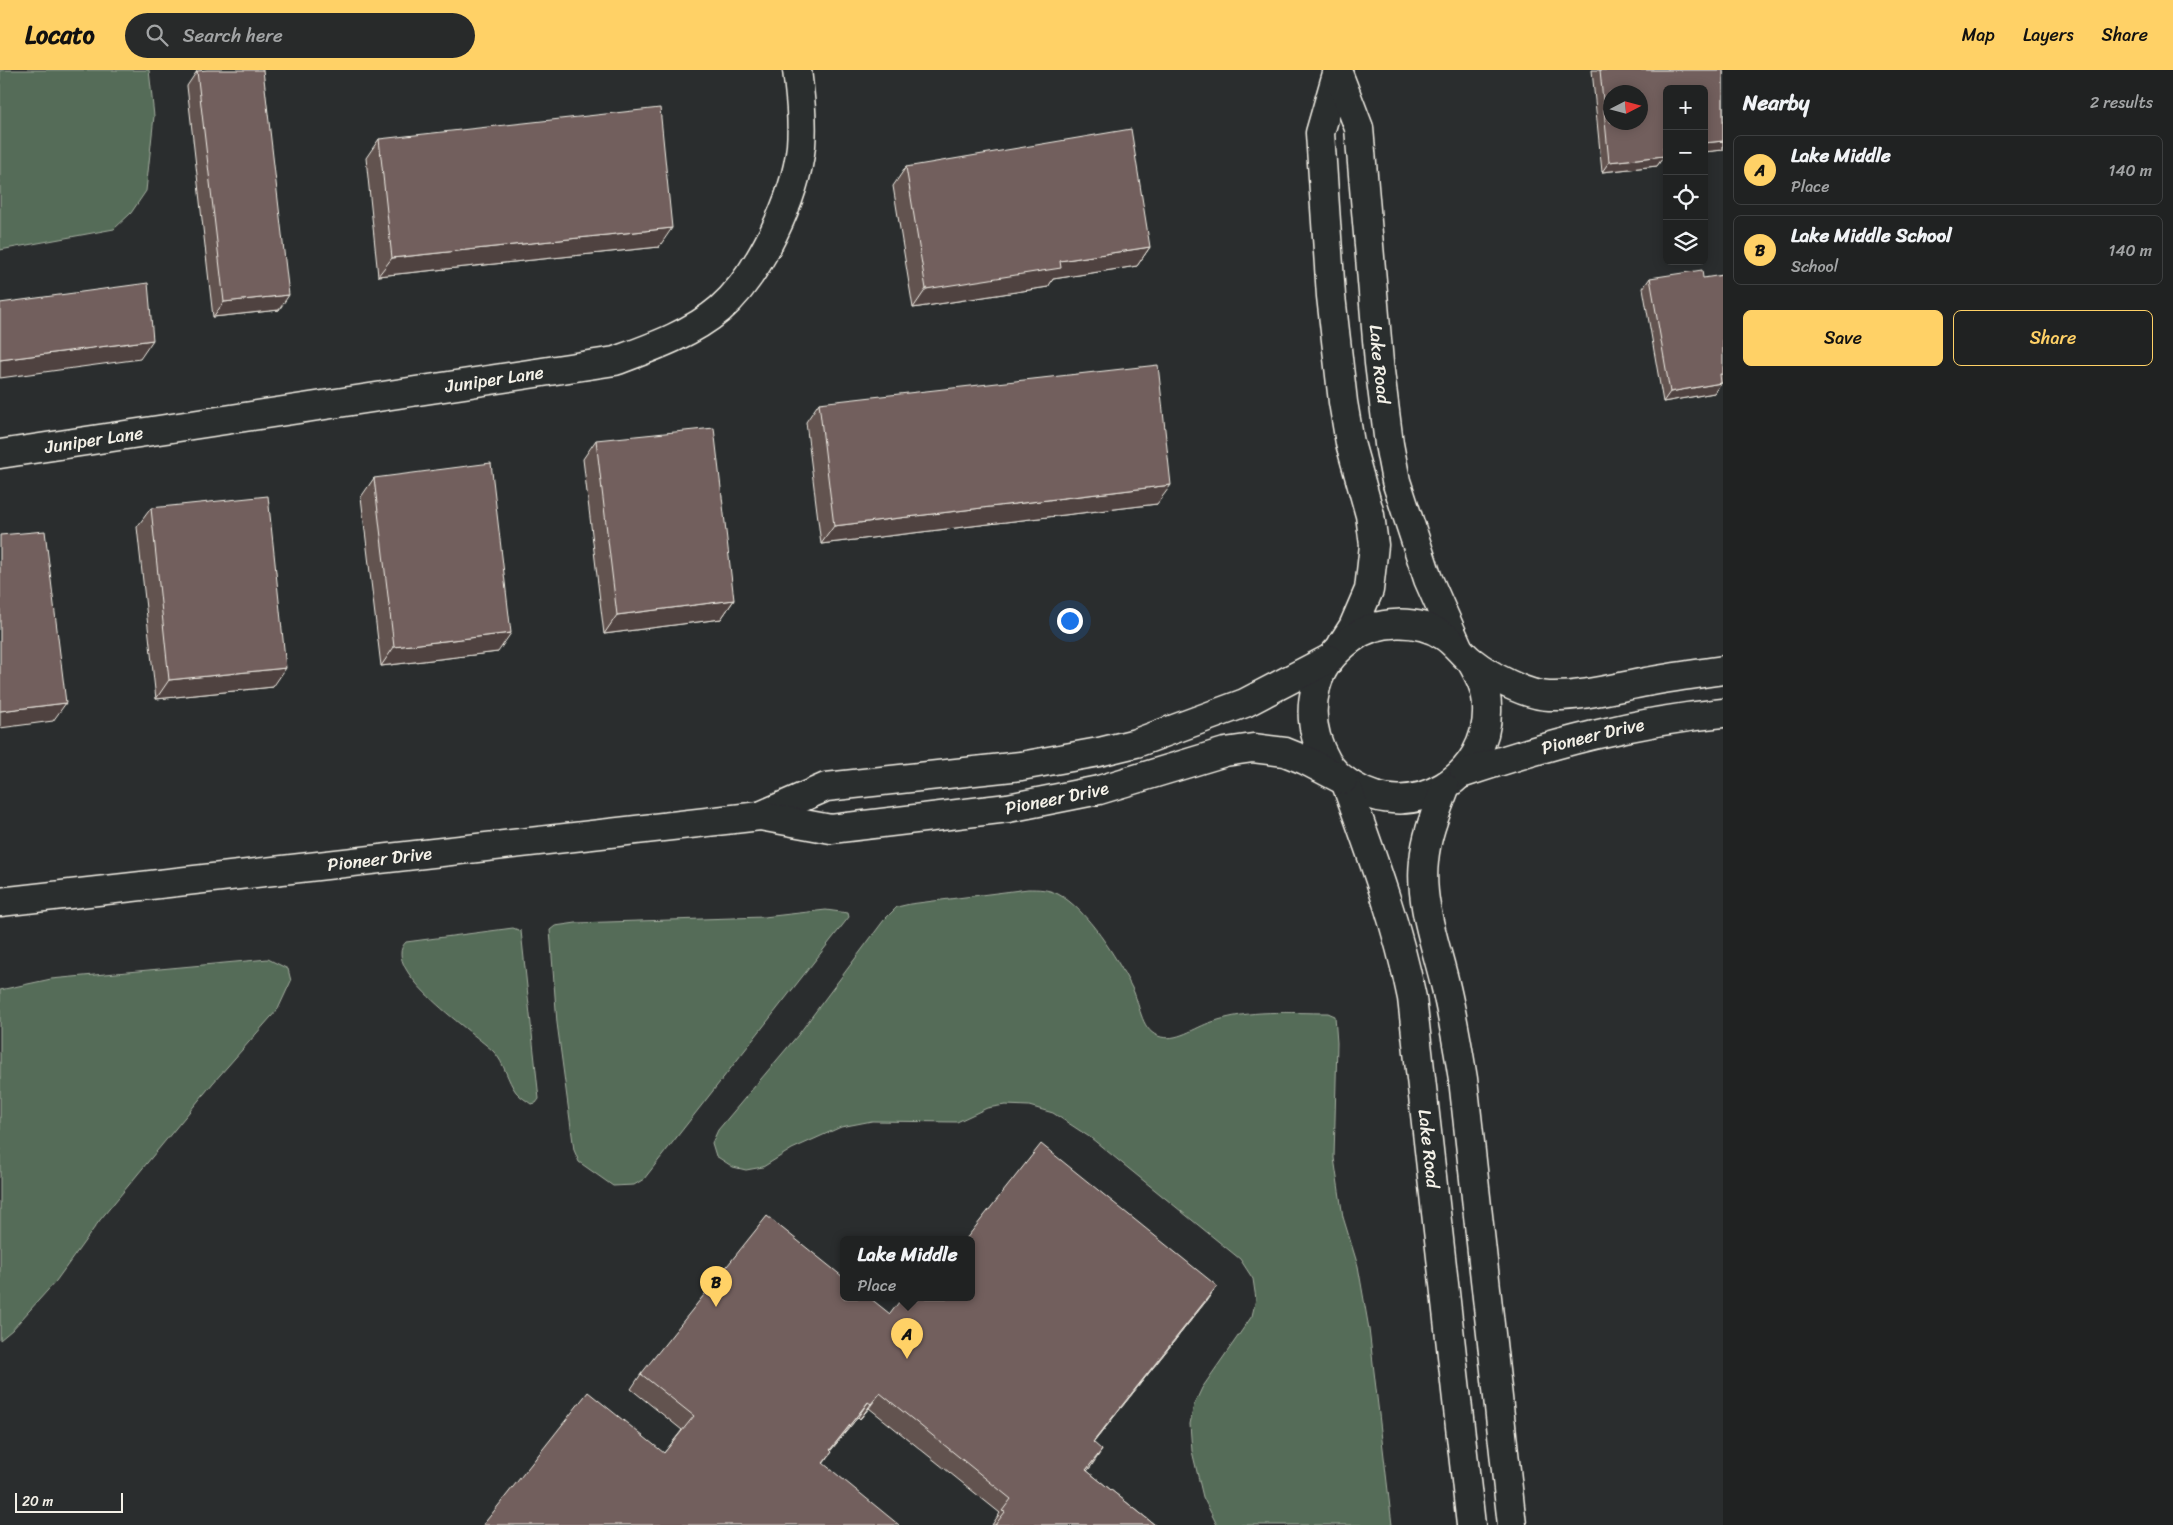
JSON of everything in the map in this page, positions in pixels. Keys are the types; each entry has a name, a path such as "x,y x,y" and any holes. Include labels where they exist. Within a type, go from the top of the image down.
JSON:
{"street":[{"name":"Juniper Lane","path":"0,454 615,361 652,348 719,310 740,289 782,215 794,180 801,147 802,113 797,70"},
{"name":"Lake Road","path":"1334,653 1353,627 1369,590 1373,568 1374,545 1370,515 1352,451 1344,410 1331,296 1320,133 1338,72"},
{"name":"Lake Road","path":"1338,72 1359,128 1378,363 1396,480 1428,579 1464,654"},
{"path":"1454,780 1425,797 1404,800 1382,799 1362,792 1344,781 1328,764 1318,745 1312,724 1312,702 1317,680 1334,653 1355,636 1372,628 1390,624 1426,628 1444,636 1464,654 1519,689 1549,696 1591,692 1723,670"},
{"name":"Pioneer Drive","path":"760,816 826,786 1021,766 1099,752 1136,743 1244,703 1334,653"},
{"path":"1464,654 1483,682 1488,706 1486,730 1477,753 1454,780 1426,842 1423,863 1429,919 1455,1031 1463,1079 1512,1525"},
{"name":"Pioneer Drive","path":"1454,780 1552,745 1670,719 1723,713"},
{"name":"Pioneer Drive","path":"0,902 760,816 832,829 1008,808 1100,790 1225,752 1254,748 1285,752 1305,760 1344,781"},
{"name":"Lake Road","path":"1344,781 1387,899 1412,998 1471,1525"}],"green space":[{"path":"0,70 149,70 154,116 146,191 131,213 114,229 0,250"},
{"path":"1028,889 1047,890 1058,894 1069,901 1090,922 1110,949 1126,976 1135,994 1147,1028 1158,1036 1165,1038 1179,1036 1212,1022 1255,1013 1328,1013 1335,1016 1337,1043 1334,1158 1343,1217 1358,1266 1369,1329 1392,1525 1217,1525 1203,1497 1192,1451 1190,1424 1194,1405 1202,1388 1252,1316 1256,1299 1253,1279 1240,1259 1091,1138 1053,1113 1029,1106 1005,1105 987,1108 957,1122 872,1121 841,1127 792,1149 763,1167 746,1170 733,1167 716,1156 712,1143 718,1130 798,1035 884,920 897,907"},
{"path":"826,910 848,913 849,917 644,1179 634,1185 613,1186 579,1162 574,1150 557,1023 550,930 555,926 576,923 764,917"},
{"path":"513,928 521,931 539,1099 536,1103 531,1104 516,1092 494,1052 417,984 405,968 401,954 406,942"},
{"path":"268,959 288,969 291,981 278,1009 213,1083 100,1220 56,1281 12,1330 0,1340 0,990 51,979"}],"building":[{"path":"263,70 289,295 224,302 197,71"},
{"path":"1600,70 1723,70 1723,141 1708,143 1708,85 1663,85 1663,156 1609,162 1606,130 1648,130 1648,85 1603,85 1603,101"},
{"path":"660,108 672,228 392,258 379,139"},
{"path":"1131,129 1150,247 1060,261 1061,268 926,289 906,167"},
{"path":"1702,270 1703,278 1723,275 1723,374 1720,374 1721,383 1670,392 1650,278"},
{"path":"148,283 153,340 0,360 0,303"},
{"path":"1158,365 1171,485 834,526 819,403"},
{"path":"714,428 734,600 617,615 596,440"},
{"path":"491,463 511,633 394,647 374,478"},
{"path":"268,496 286,668 169,680 151,508"},
{"path":"45,531 66,703 0,711 0,535"},
{"path":"1041,1144 1217,1286 1093,1442 1102,1450 1086,1470 1155,1525 995,1525 1005,1512 1002,1511 1011,1499 880,1393 871,1404 868,1402 830,1450 832,1452 823,1463 899,1525 483,1525 588,1392 664,1453 694,1416 641,1374 767,1216 840,1275 840,1301 874,1301 890,1314 900,1301 975,1301 975,1236 968,1236"}],"place":[{"name":"Lake Middle School","path":"716,1307"},
{"name":"Lake Middle","path":"907,1359"}]}
